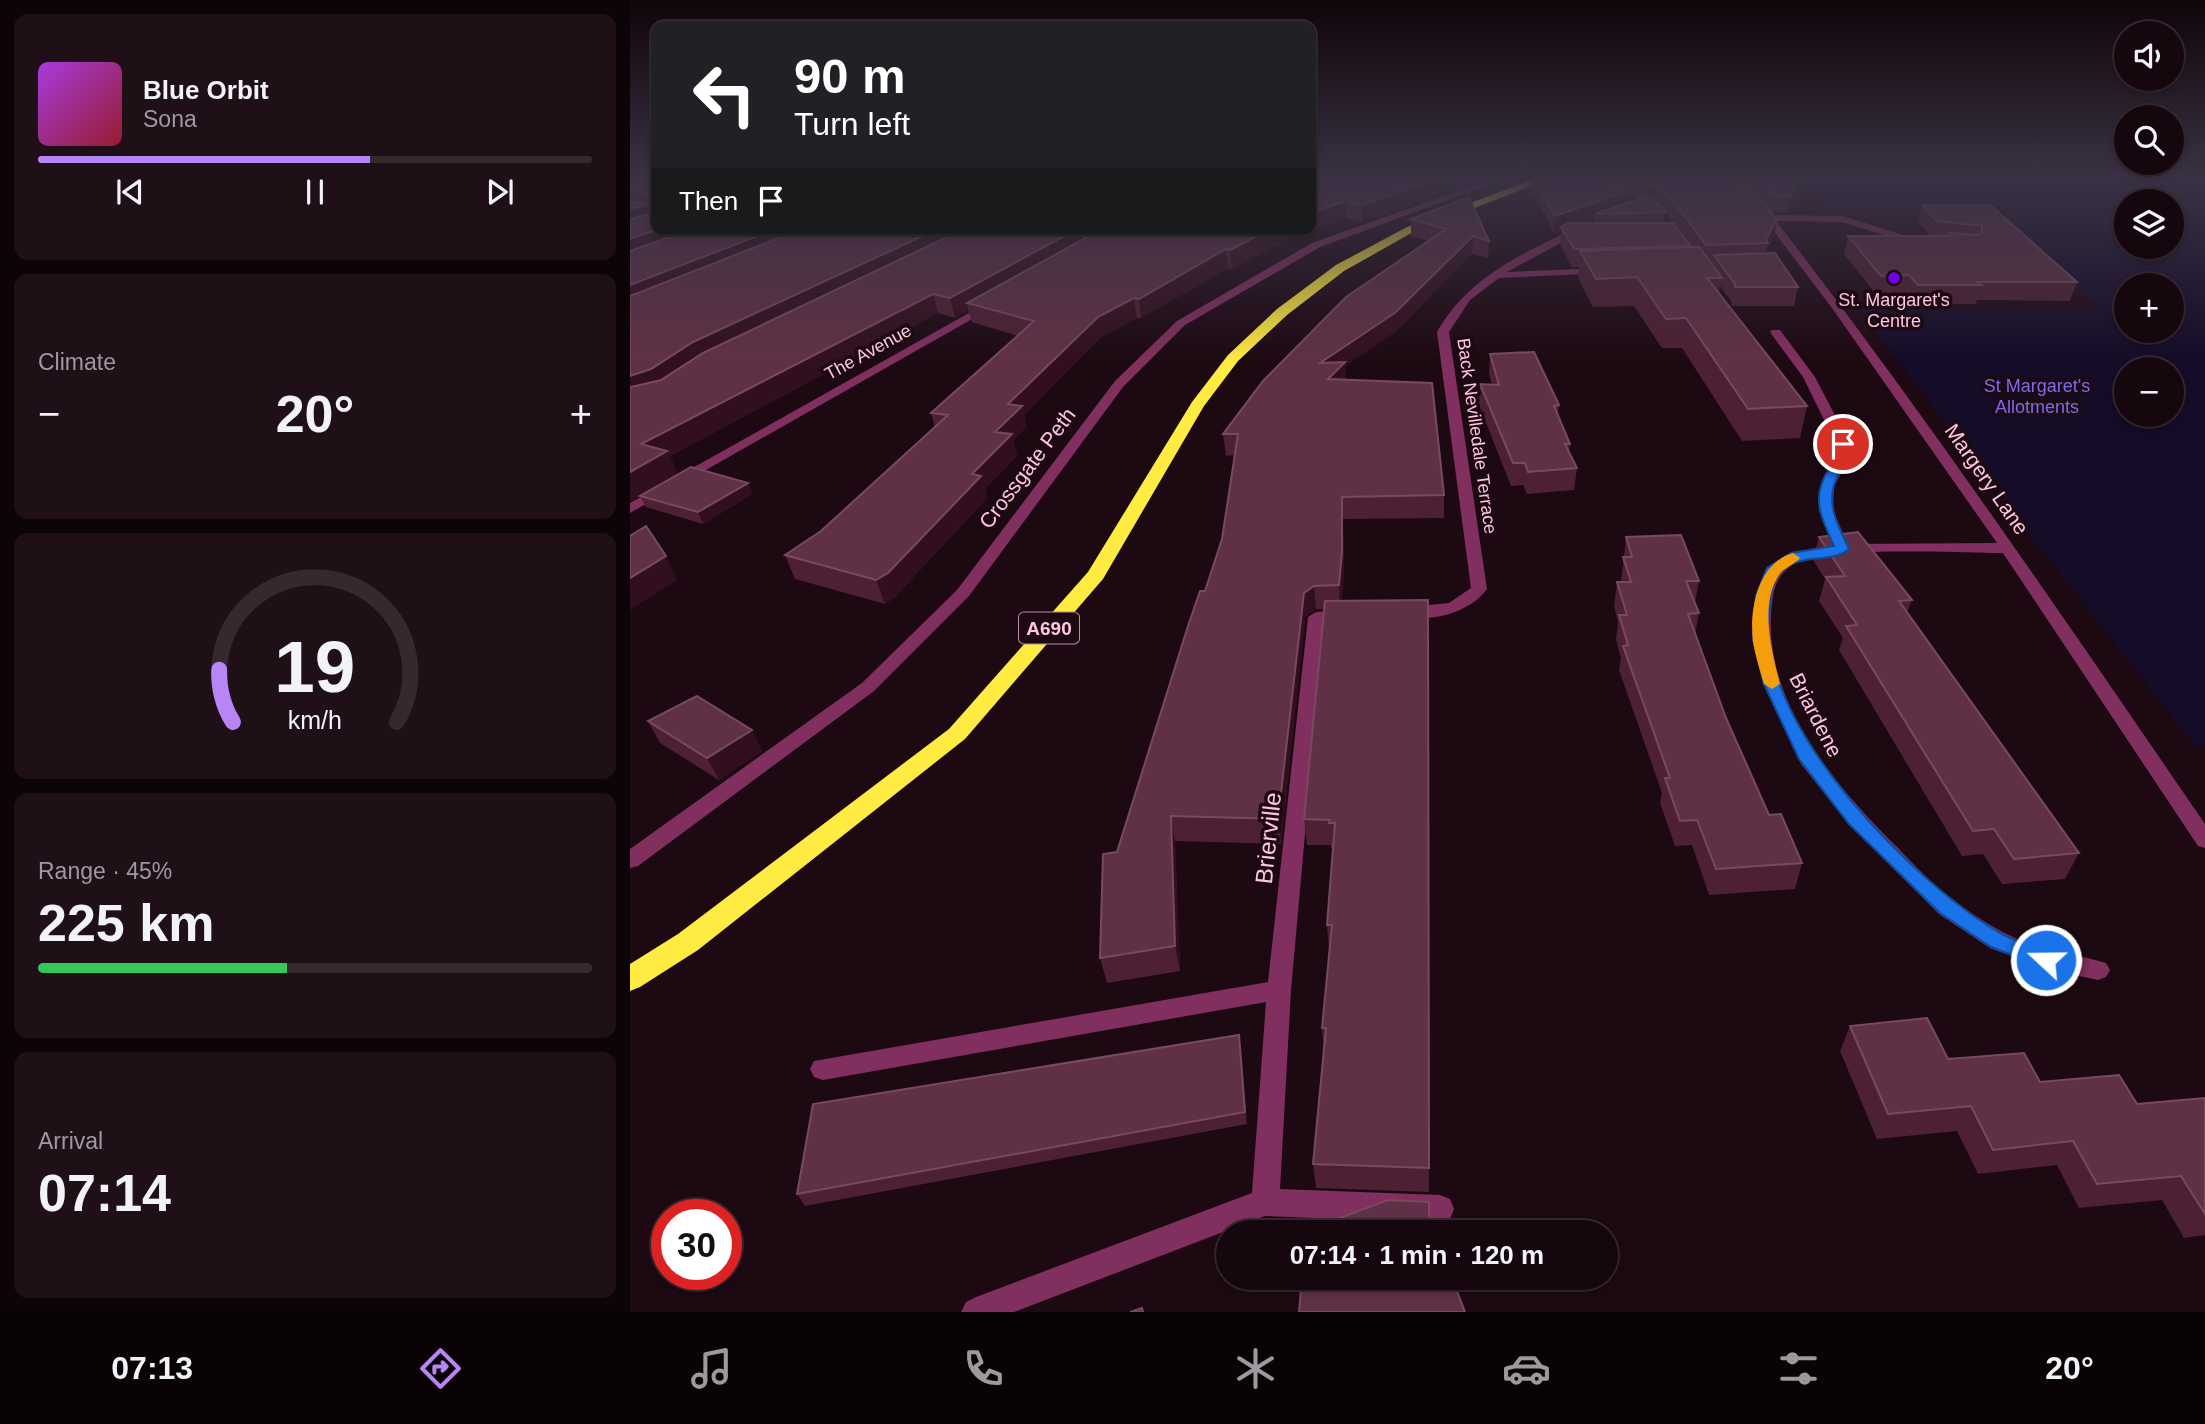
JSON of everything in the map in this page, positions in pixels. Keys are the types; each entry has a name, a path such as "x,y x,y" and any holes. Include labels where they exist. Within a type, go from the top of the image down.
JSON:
{"highway":[{"name":"A690","path":"630,979 688,943 957,734 1096,575 1197,405 1233,358 1282,312 1340,268 1394,238"}],"street":[{"name":"Crossgate Peth","path":"630,860 868,687 963,593 1119,384 1181,323 1316,245 1335,238"},
{"name":"Back Nevilledale Terrace","path":"1453,609 1471,600 1479,589 1443,332 1461,302 1497,275 1562,238"},
{"name":"Margery Lane","path":"1785,238 2008,548 2205,840"},
{"path":"1876,240 1888,238"},
{"path":"1903,238 1934,245"},
{"path":"1784,265 1805,265"},
{"path":"1497,275 1618,271"},
{"name":"The Avenue","path":"630,509 1006,296"},
{"path":"1776,332 1809,377 1843,444 1842,460 1827,486 1826,511 1842,549"},
{"name":"Briardene","path":"2008,548 1842,549 1796,556 1773,571 1764,596 1760,639 1772,684 1808,759 1856,819 1947,908 1998,942 2046,960 2098,970"},
{"name":"Brierville","path":"1265,1202 1279,990 1316,617 1453,609"},
{"path":"823,1069 1279,990"},
{"path":"976,1312 1265,1202 1440,1209"}],"green space":[{"name":"St Margaret's Allotments","path":"2022,238 2114,238 2114,259 2184,259 2184,238 2205,238 2205,745 2197,748 2040,548 1859,309 2100,309"}],"building":[{"path":"666,238 752,238 630,285 630,251"},
{"path":"778,238 918,238 693,342 651,369 630,376 630,296"},
{"path":"945,238 1060,238 950,298 933,294 641,444 667,451 630,472 630,387 661,380 703,353"},
{"path":"1085,238 1253,238 1230,250 1226,249 1139,299 1134,298 1098,317 1008,404 1022,406 995,432 1012,434 972,474 981,476 888,573 876,580 785,555 821,531 948,415 931,413 1034,321 967,303"},
{"path":"1432,238 1471,238 1396,312 1320,363 1345,362 1328,379 1432,383 1444,495 1342,497 1339,585 1314,586 1304,593 1278,819 1171,816 1175,946 1100,958 1103,854 1117,852 1188,626 1200,591 1205,591 1222,539 1238,434 1223,434 1263,381 1346,297"},
{"path":"1568,238 1684,238 1690,246 1574,249"},
{"path":"1701,238 1766,238 1768,243 1706,245"},
{"path":"1850,238 2028,238 2077,282 1918,285 1909,275 1881,276"},
{"path":"1699,247 1722,278 1707,278 1807,406 1748,409 1686,318 1666,319 1637,277 1596,279 1580,251"},
{"path":"1775,253 1798,287 1735,287 1714,255"},
{"path":"1534,352 1559,405 1554,406 1570,444 1565,444 1577,468 1528,472 1525,463 1513,463 1480,384 1499,385 1490,354"},
{"path":"691,467 748,483 698,512 640,496"},
{"path":"646,526 666,556 630,578 630,536"},
{"path":"1858,532 1912,600 1899,601 2079,853 2014,859 1994,829 1973,831 1846,626 1857,625 1826,577 1845,576 1819,537"},
{"path":"1681,535 1699,581 1686,581 1699,613 1688,614 1726,718 1769,815 1781,814 1802,863 1716,869 1697,820 1680,821 1665,778 1670,778 1623,646 1628,645 1619,615 1627,615 1617,582 1631,582 1623,557 1632,557 1626,537"},
{"path":"1428,600 1429,1168 1313,1164 1326,1028 1322,1028 1332,925 1327,925 1335,823 1329,823 1330,820 1304,819 1325,601"},
{"path":"697,696 752,730 707,758 648,721"},
{"path":"1927,1018 1948,1059 2024,1053 2040,1082 2119,1075 2137,1104 2205,1098 2205,1214 2181,1176 2097,1184 2073,1141 1993,1150 1971,1106 1888,1114 1850,1026"},
{"path":"1239,1035 1245,1112 797,1194 813,1104"},
{"path":"1388,1200 1429,1202 1431,1220 1334,1220"},
{"path":"1301,1290 1457,1290 1465,1312 1299,1312"}],"slow traffic":[{"path":"1772,684 1760,639 1764,596 1773,571 1793,558"}],"place":[{"name":"St. Margaret's Centre","path":"1894,278"}],"route":[{"path":"1843,444 1842,460 1827,486 1826,511 1842,549 1796,556 1773,571 1764,596 1760,639 1772,684 1808,759 1856,819 1906,870 1947,908 1998,942 2046,960"}]}
